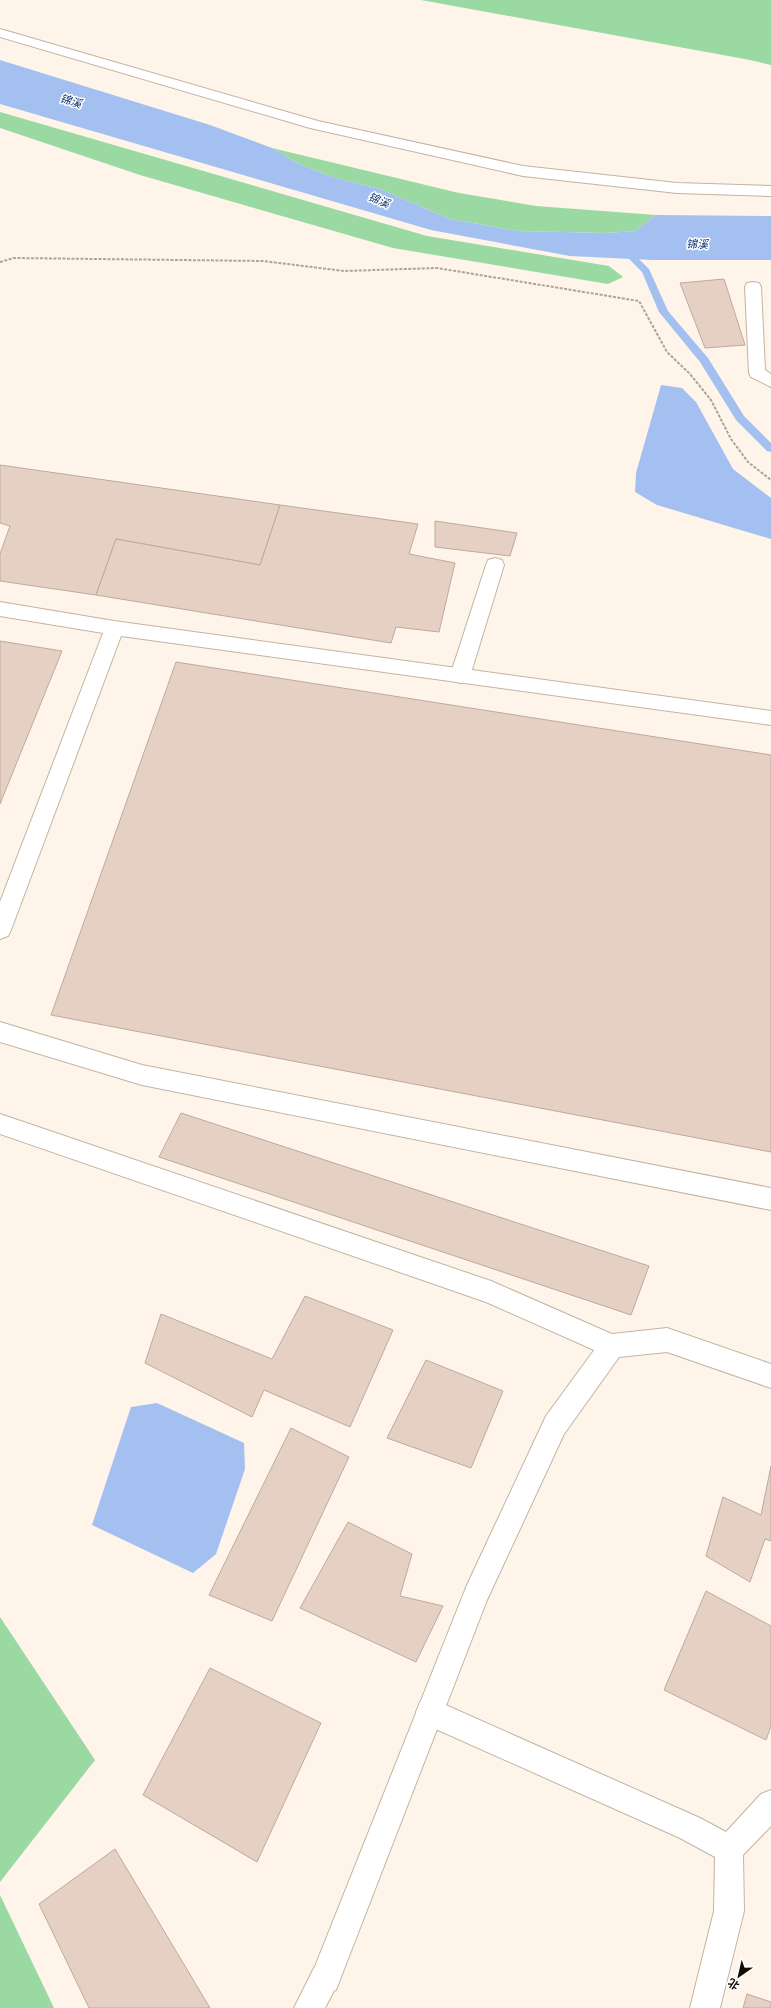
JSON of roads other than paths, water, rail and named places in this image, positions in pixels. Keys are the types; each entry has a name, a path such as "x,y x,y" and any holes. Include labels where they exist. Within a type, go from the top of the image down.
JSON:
{"street":[{"path":"0,33 315,125 522,171 676,188 771,191"},
{"path":"753,287 756,373 771,381"},
{"path":"460,676 495,565"},
{"path":"0,609 114,628 771,718"},
{"path":"0,930 114,628"},
{"path":"0,1032 142,1075 771,1199"},
{"path":"0,1124 491,1292 612,1346 667,1340 771,1376"},
{"path":"309,2008 325,1979 476,1594 556,1425 612,1346"},
{"path":"430,1712 690,1828 729,1849"},
{"path":"705,2008 729,1911 729,1849 770,1807 771,1804"}],"water":[{"name":"锦溪","path":"0,60 210,125 272,148 297,163 332,177 380,189 450,219 517,231 606,233 635,231 656,215 771,216 771,260 652,260 570,256 431,230 0,104"},
{"path":"661,385 682,388 696,402 733,469 771,498 771,539 657,505 635,492 636,473"},
{"path":"157,1403 244,1443 245,1469 216,1554 193,1573 92,1525 131,1407"}],"waterway":[{"path":"621,246 646,271 664,312 704,360 740,418 771,449"}]}
